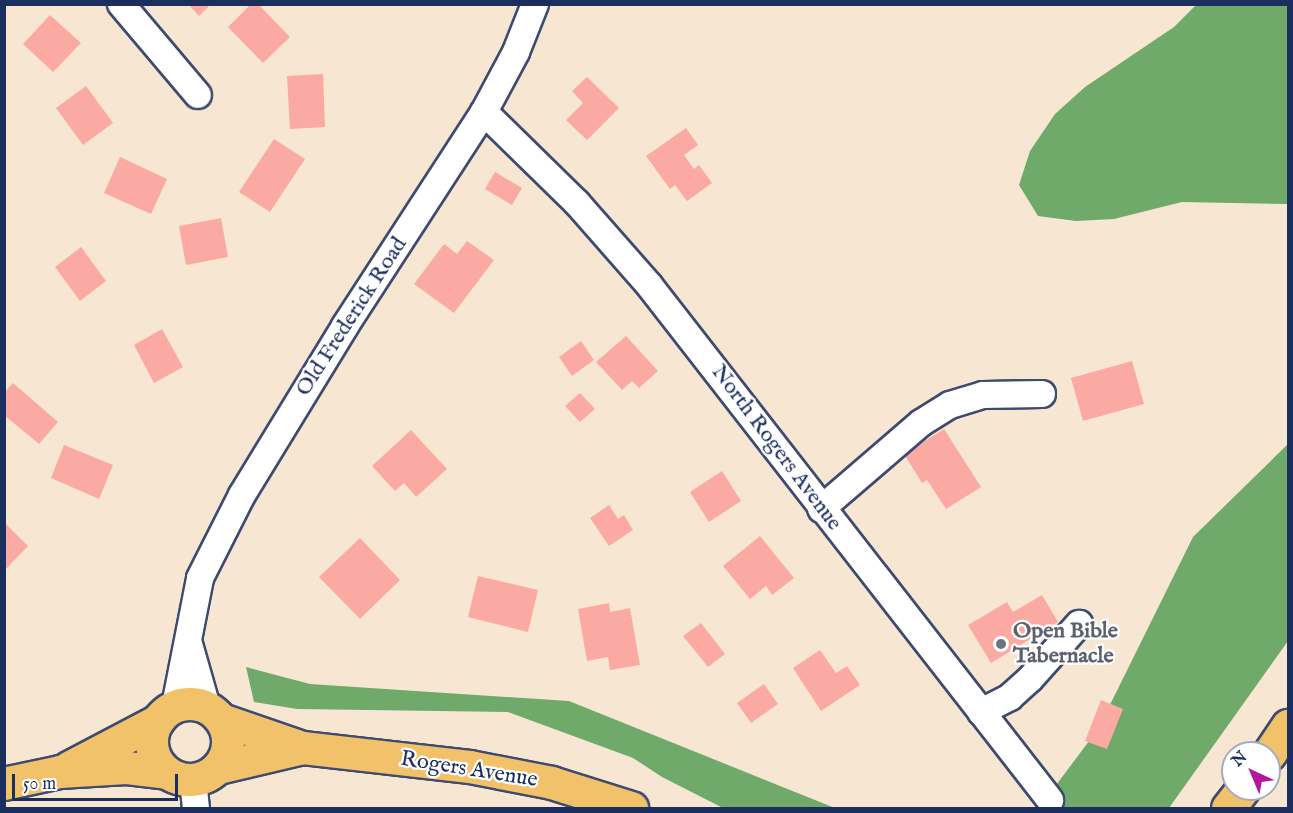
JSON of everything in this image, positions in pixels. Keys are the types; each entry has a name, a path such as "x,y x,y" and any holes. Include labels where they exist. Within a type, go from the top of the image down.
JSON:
{"highway":[{"path":"1278,741 1288,726"}],"main road":[{"path":"197,704 215,714 229,739 225,759 194,782 157,762 152,748 153,734 167,714 197,704"},
{"name":"Rogers Avenue","path":"60,772 167,714"},
{"name":"Rogers Avenue","path":"215,714 303,748 470,767 552,783 632,808"},
{"name":"Rogers Avenue","path":"4,784 60,772 127,768 194,782 303,748"}],"street":[{"path":"121,4 198,95"},
{"name":"Old Frederick Road","path":"167,714 200,578 242,495 339,335 484,112 516,52 535,4"},
{"name":"North Rogers Avenue","path":"484,112 577,203 649,285 821,509 1050,800"},
{"path":"821,509 921,423 950,405 983,395 1042,394"},
{"path":"981,712 1010,697 1030,679 1079,624"},
{"name":"Old Frederick Road","path":"187,637 215,714"}],"green space":[{"path":"1197,4 1288,5 1288,204 1182,202 1114,219 1076,221 1038,216 1019,185 1030,151 1055,114 1085,87 1174,27"},
{"path":"1288,444 1288,641 1169,808 1039,808 1098,729 1193,537"},
{"path":"246,667 310,684 569,701 835,808 723,808 662,777 633,758 508,712 297,709 254,702"}],"building":[{"path":"188,4 211,4 199,16"},
{"path":"251,4 258,4 290,37 263,63 228,27"},
{"path":"50,15 81,43 53,72 23,44"},
{"path":"323,74 325,127 290,129 287,76"},
{"path":"587,77 619,108 587,140 566,120 583,103 572,91"},
{"path":"86,86 113,123 83,145 56,108"},
{"path":"686,128 698,145 684,155 694,169 699,165 712,183 687,201 675,185 670,189 646,156"},
{"path":"274,139 305,159 270,212 239,192"},
{"path":"120,157 167,179 151,214 104,193"},
{"path":"495,172 522,188 512,205 485,189"},
{"path":"221,218 228,257 186,265 179,226"},
{"path":"467,241 494,260 454,313 414,284 444,244 457,254"},
{"path":"81,247 106,281 80,301 55,267"},
{"path":"162,329 183,367 154,383 134,345"},
{"path":"626,336 658,371 639,388 632,381 622,390 596,362"},
{"path":"581,341 594,360 572,376 559,357"},
{"path":"1132,361 1144,404 1083,421 1071,378"},
{"path":"13,383 58,422 39,444 4,415 4,393"},
{"path":"580,393 595,409 580,422 565,406"},
{"path":"944,429 981,487 946,509 927,480 922,483 904,454"},
{"path":"411,430 447,469 416,497 404,483 395,491 372,466"},
{"path":"64,445 113,465 99,499 51,478"},
{"path":"722,471 741,501 709,522 690,492"},
{"path":"609,505 618,519 624,515 633,530 609,546 590,518"},
{"path":"5,523 28,546 5,570"},
{"path":"760,536 794,578 772,595 766,586 750,599 723,566"},
{"path":"360,538 400,580 360,619 319,577"},
{"path":"478,576 538,590 528,632 468,617"},
{"name":"Open Bible Tabernacle","path":"1042,595 1058,622 991,663 968,625 1007,602 1013,612"},
{"path":"609,603 610,612 630,608 640,665 610,670 608,657 587,661 578,609"},
{"path":"701,623 725,654 708,667 683,636"},
{"path":"820,650 836,673 847,666 860,685 821,711 793,668"},
{"path":"764,684 778,704 751,723 737,703"},
{"path":"1101,700 1123,709 1107,749 1085,741"}],"place":[{"name":"Open Bible Tabernacle","path":"1001,644"}]}
